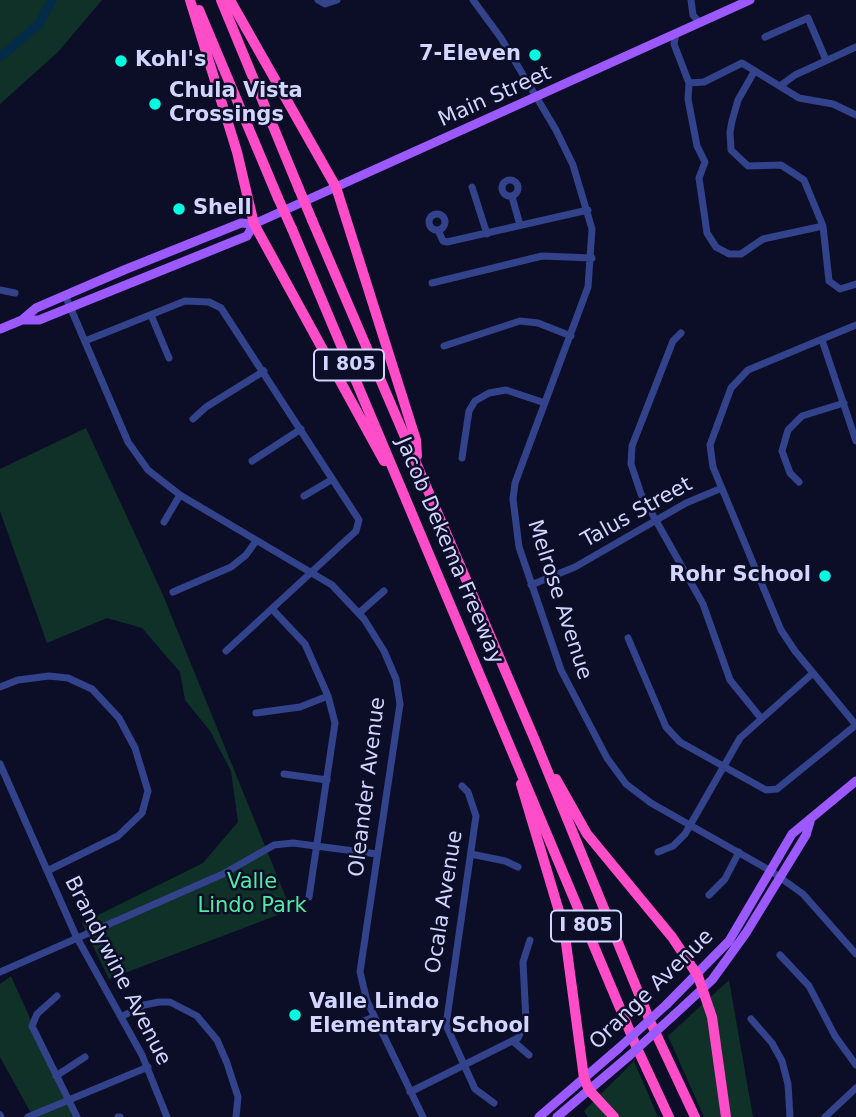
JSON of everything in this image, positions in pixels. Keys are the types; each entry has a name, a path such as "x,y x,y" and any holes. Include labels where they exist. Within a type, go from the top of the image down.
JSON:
{"highway":[{"name":"Jacob Dekema Freeway","path":"193,0 506,733 636,1046 669,1117"},
{"path":"193,0 237,152 254,224 322,353 406,501"},
{"name":"Jacob Dekema Freeway","path":"221,0 534,738 650,1021 695,1117"},
{"path":"230,0 336,187 416,440 418,467"},
{"path":"506,733 564,928 584,1078 589,1090 614,1117"},
{"path":"534,738 587,834 672,937 698,976 712,1017 726,1117"}],"main road":[{"name":"Main Street","path":"0,329 22,320 36,308 124,270 241,223 254,224 750,0"},
{"name":"Main Street","path":"22,320 39,320 247,236 254,224"},
{"path":"124,270 129,283"},
{"name":"Orange Avenue","path":"539,1117 698,976 729,941 792,834 810,822 856,781"},
{"name":"Orange Avenue","path":"557,1117 626,1059 703,988 746,933 810,822"}],"street":[{"path":"318,0 325,4 337,0"},
{"name":"Melrose Avenue","path":"472,0 501,38 538,97 573,165 593,233 588,287 516,484 513,499 516,533 564,678 614,769 636,792 771,871 803,894 856,954"},
{"path":"691,0 693,15 699,23"},
{"path":"765,37 808,18 826,60"},
{"path":"676,33 674,44 689,83 688,99 697,146 705,162 699,178 706,224 716,247 729,254 741,254 763,239 823,226"},
{"path":"780,86 826,60 856,47"},
{"path":"689,83 716,77 742,63 799,98 833,104 856,115"},
{"path":"754,72 735,111 730,132 732,150 748,166 781,166 801,176 810,187 823,226 830,283 840,289 856,284"},
{"path":"472,187 487,234"},
{"path":"512,197 520,225"},
{"path":"438,230 443,241 447,242 588,210"},
{"path":"432,283 542,256 592,258"},
{"path":"0,290 15,293"},
{"name":"Oleander Avenue","path":"65,295 133,452 156,478 332,585 359,613 379,640 399,691 397,730 360,972 374,1017 423,1117"},
{"path":"85,341 185,301 214,304 227,313 331,480 359,520 356,531 274,610 226,651"},
{"path":"151,315 169,358"},
{"path":"444,345 520,321 538,323 571,336"},
{"path":"628,638 666,727 680,742 772,791 856,725 782,630 713,467 710,445 731,388 748,370 856,326"},
{"path":"681,333 673,341 632,446 635,481 703,604 730,680 760,717"},
{"path":"822,340 856,441"},
{"path":"193,419 206,407 264,371"},
{"path":"462,458 469,411 475,401 489,393 506,390 545,403"},
{"path":"799,482 790,473 782,451 788,430 802,416 844,403"},
{"path":"252,461 301,429"},
{"path":"304,496 331,480"},
{"name":"Talus Street","path":"531,584 575,567 656,520 722,488"},
{"path":"164,523 180,495"},
{"path":"173,592 231,567 246,555 256,541"},
{"path":"359,613 384,591"},
{"path":"274,610 305,644 328,696 335,723 309,897"},
{"path":"658,852 673,846 690,825 737,742 760,717 813,673"},
{"path":"0,687 18,680 49,676 68,678 92,689 120,718 135,748 148,791 142,813 118,836 47,871"},
{"path":"256,713 300,707 328,696"},
{"name":"Brandywine Avenue","path":"0,764 76,936 148,1067 167,1117"},
{"path":"284,774 327,780"},
{"name":"Ocala Avenue","path":"462,786 468,792 476,811 446,1025 475,1089 494,1103"},
{"path":"0,972 76,936 223,874 268,847 293,843 377,854"},
{"path":"709,895 725,879 739,852"},
{"path":"471,854 505,860 518,866"},
{"path":"410,1092 514,1042 526,1021 523,961 530,940"},
{"path":"780,956 809,986 835,1036 856,1065"},
{"path":"57,996 37,1013 32,1026 77,1117"},
{"path":"121,1017 145,1005 159,1002 170,1002 197,1016 217,1040 227,1063 238,1097 236,1117"},
{"path":"343,1029 374,1017"},
{"path":"751,1019 772,1042 782,1061 788,1084 790,1117"},
{"path":"514,1042 529,1055"},
{"path":"56,1076 85,1057"},
{"path":"28,1117 148,1067"},
{"path":"825,1117 856,1088"}],"green space":[{"path":"0,0 102,0 58,52 0,104"},
{"name":"Valle Lindo Park","path":"86,428 163,595 291,910 109,979 82,923 203,863 238,822 231,771 210,731 185,700 180,672 142,628 107,618 47,643 0,511 0,469"},
{"path":"11,976 75,1117 30,1117 32,1115 0,1057 0,984"},
{"path":"729,980 753,1117 704,1117 668,1036"},
{"path":"634,1061 658,1117 588,1117 584,1111"}],"waterway":[{"path":"0,57 39,24 52,0"}],"place":[{"name":"7-Eleven","path":"535,55"},
{"name":"Kohl's","path":"121,61"},
{"name":"Chula Vista Crossings","path":"155,104"},
{"name":"Shell","path":"179,209"},
{"name":"Rohr School","path":"825,576"},
{"name":"Valle Lindo Elementary School","path":"295,1015"}]}
